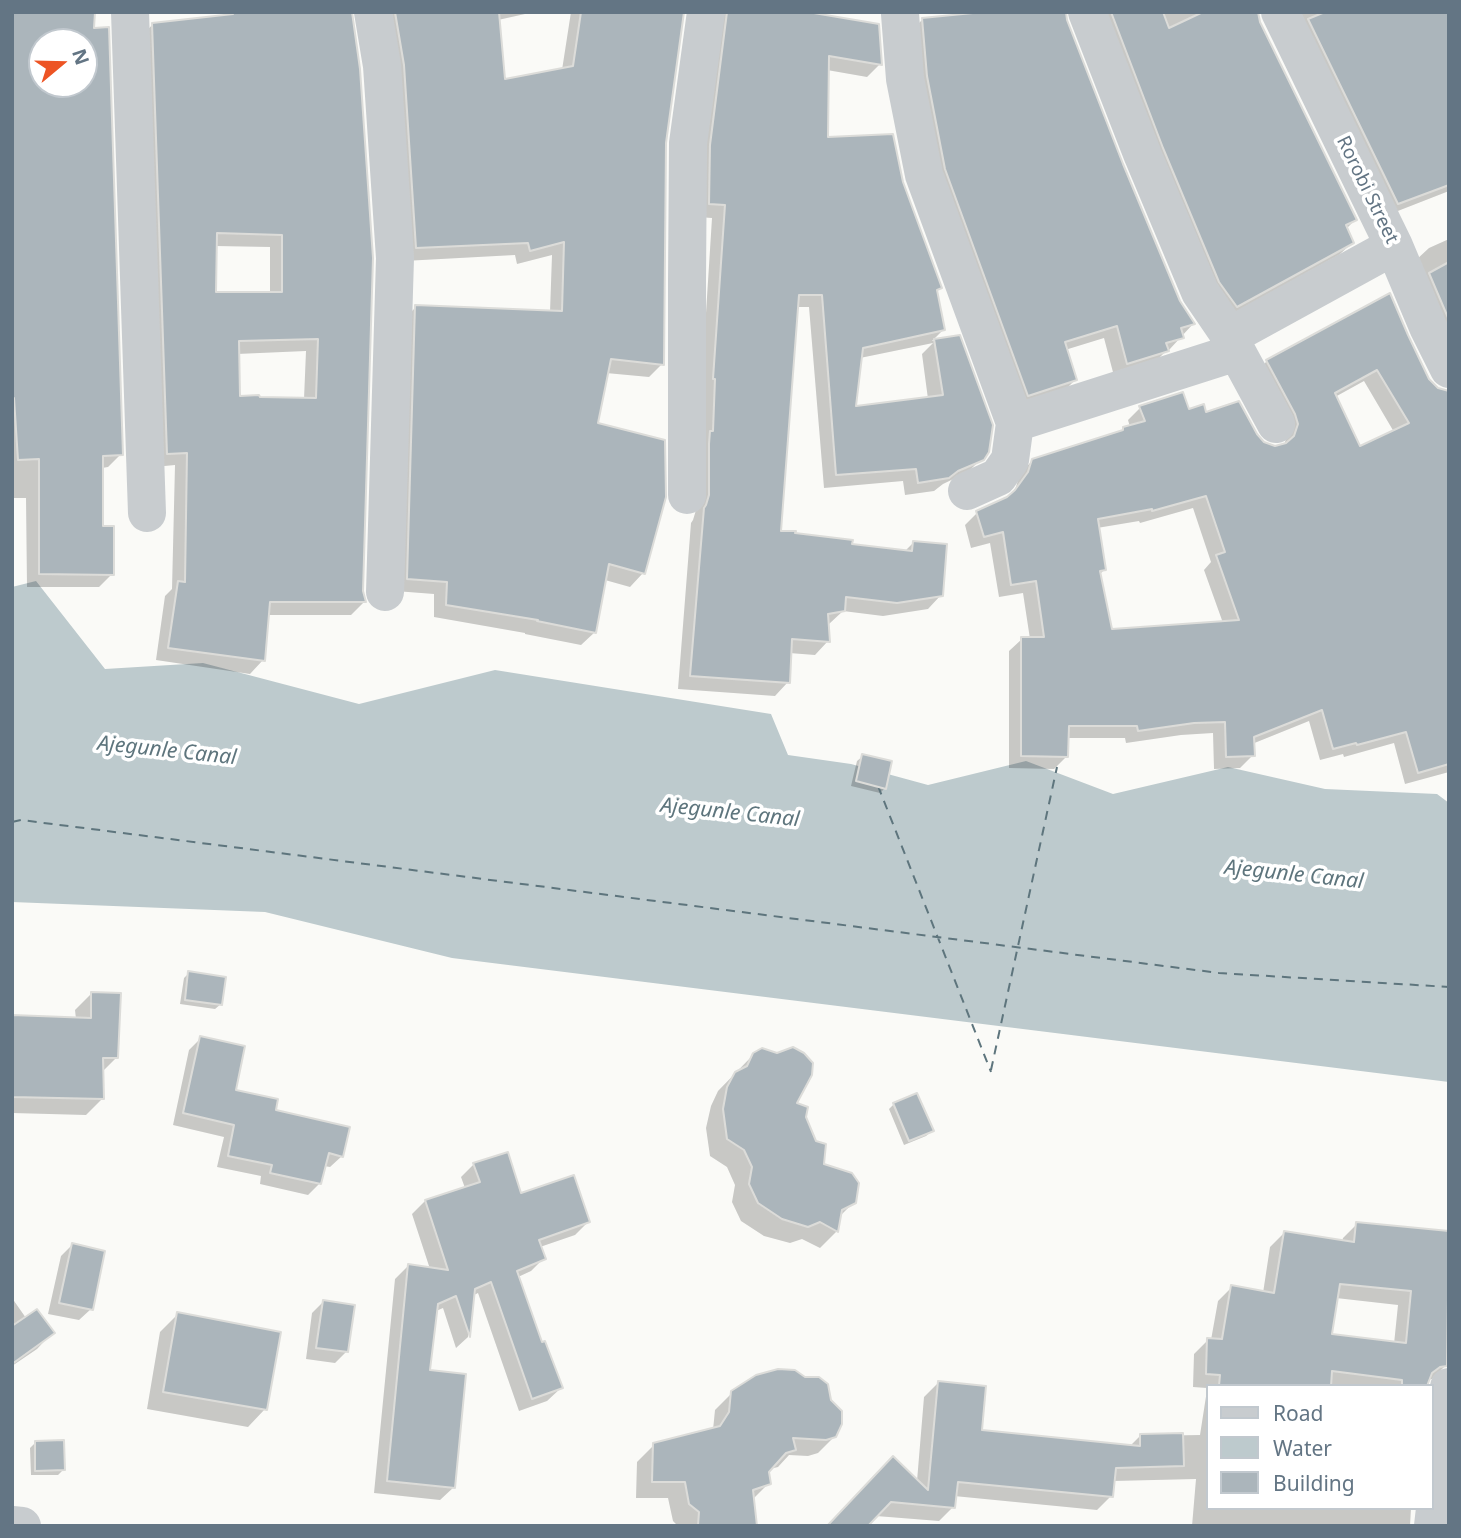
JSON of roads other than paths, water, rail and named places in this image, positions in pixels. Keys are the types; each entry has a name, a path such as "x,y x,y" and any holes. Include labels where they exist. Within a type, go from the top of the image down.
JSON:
{"street":[{"path":"130,12 147,513"},
{"path":"373,12 382,66 395,258 385,592"},
{"path":"687,495 688,143 706,12"},
{"path":"1087,12 1200,292 1233,344 1276,424"},
{"name":"Rorobi Street","path":"1280,12 1394,246 1449,369"},
{"path":"901,14 905,79 924,175 1015,422 1010,460 998,477 967,491"},
{"path":"1015,422 1233,344 1394,246"},
{"path":"1433,1526 1449,1387"},
{"path":"12,1525 22,1526"}],"water":[{"name":"Ajegunle Canal","path":"36,581 105,669 203,663 359,704 495,670 771,714 788,755 851,764 928,785 1026,761 1113,794 1228,767 1325,789 1437,794 1449,803 1449,1082 452,958 265,912 12,902 12,587"}]}
